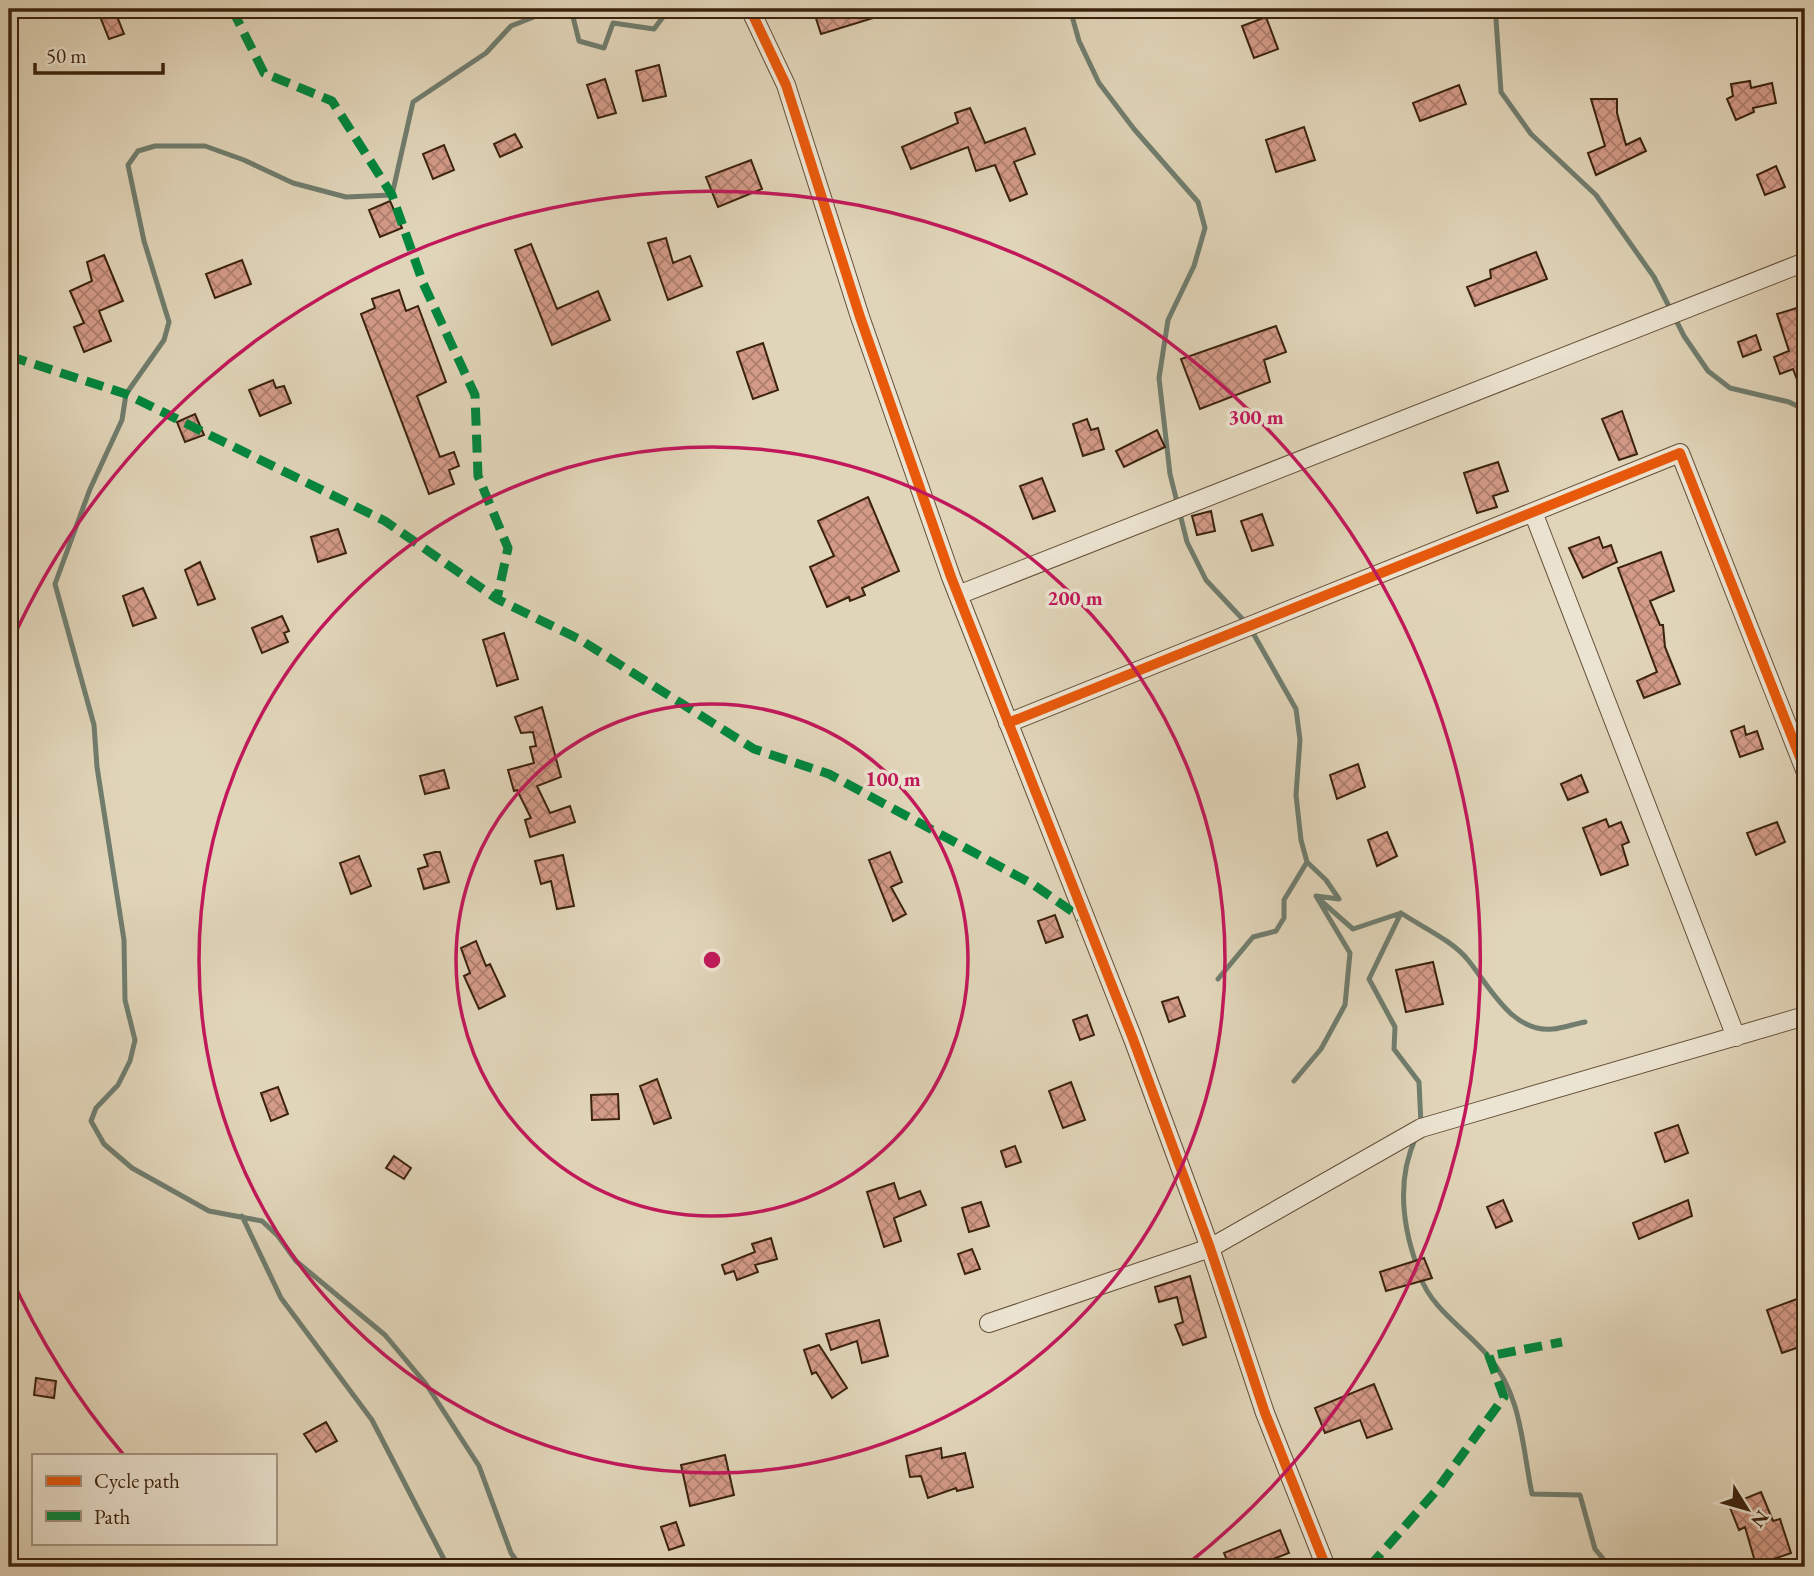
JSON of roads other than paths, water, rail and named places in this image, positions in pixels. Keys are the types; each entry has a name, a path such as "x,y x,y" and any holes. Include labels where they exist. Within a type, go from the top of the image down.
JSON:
{"street":[{"path":"750,9 786,85 860,317 958,595 1133,1039 1210,1248 1265,1413 1326,1567"},
{"path":"958,595 1805,262"},
{"path":"1008,723 1680,453 1805,770"},
{"path":"1533,512 1736,1037"},
{"path":"989,1324 1210,1248 1421,1128 1805,1016"}],"waterway":[{"path":"521,1567 511,1553 479,1466 426,1384 385,1335 296,1261 278,1236 262,1221 209,1211 132,1168 104,1144 91,1121 96,1108 118,1085 130,1061 135,1040 125,1000 124,940 97,767 94,725 55,584 90,489 122,420 126,394 164,340 169,322 144,241 128,165 138,151 155,146 205,146 244,160 293,183 346,197 392,195 413,102 486,53 511,26 554,9"},
{"path":"571,9 579,41 604,48 613,23 654,29 669,9"},
{"path":"1070,9 1079,41 1099,83 1134,129 1198,202 1205,228 1194,266 1168,320 1159,378 1170,474 1187,542 1206,580 1249,626 1296,709 1300,740 1296,795 1301,840 1307,862 1326,880 1339,899 1316,896 1350,953 1345,1005 1321,1049 1294,1081"},
{"path":"1501,9 1496,19 1501,92 1531,134 1596,195 1654,277 1684,336 1708,371 1730,388 1789,402 1805,410"},
{"path":"1218,979 1253,937 1276,931 1284,918 1284,900 1307,862"},
{"path":"1320,900 1353,929 1401,913 1369,979 1395,1027 1394,1049 1419,1082 1421,1125"},
{"path":"1401,913 1462,953 1503,1006 1526,1024 1539,1029 1553,1029 1585,1022"},
{"path":"1416,1137 1406,1169 1404,1201 1408,1234 1417,1266"},
{"path":"242,1216 281,1298 372,1420 448,1567"},
{"path":"1420,1276 1441,1309 1480,1347 1500,1372 1519,1422 1532,1494 1580,1495 1595,1549 1610,1567"}]}
